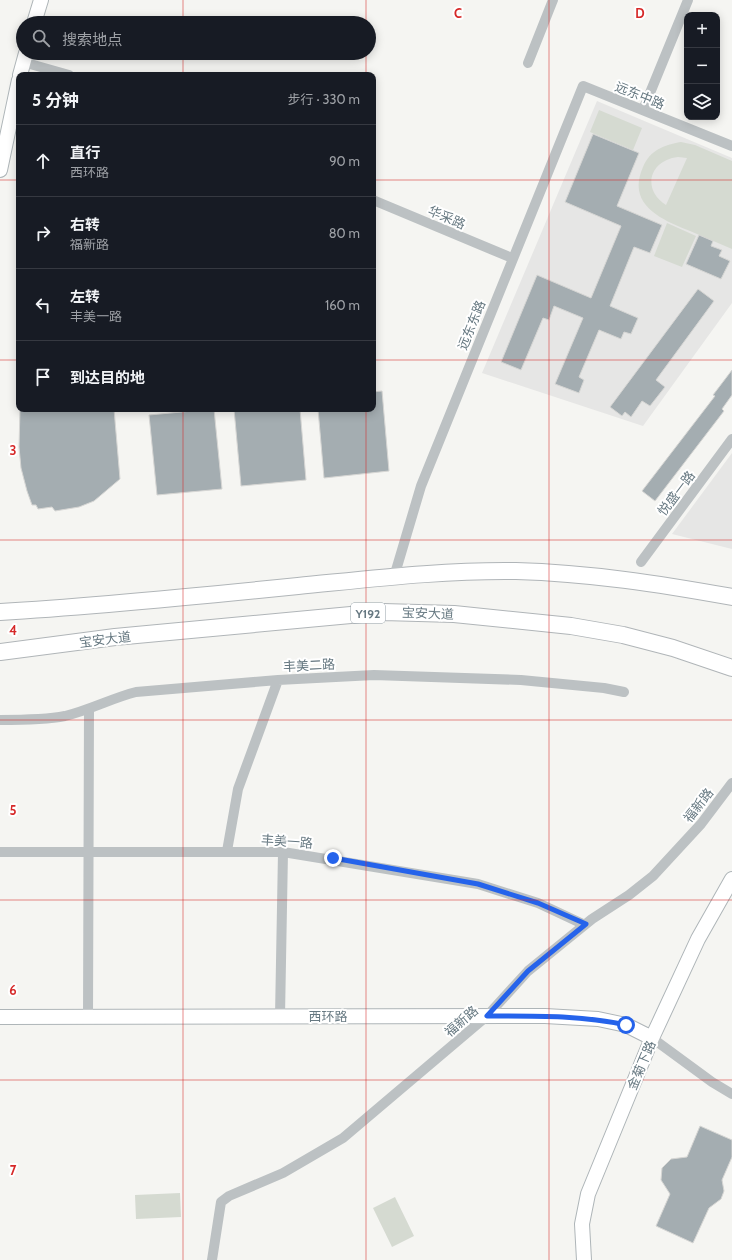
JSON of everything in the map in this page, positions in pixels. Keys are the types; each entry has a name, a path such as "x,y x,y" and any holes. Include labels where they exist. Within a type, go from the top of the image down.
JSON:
{"main road":[{"path":"0,612 105,605 423,574 514,571 555,573 666,585 732,597"},
{"name":"宝安大道","path":"0,652 115,637 383,612 454,614 571,626 623,635 673,648 732,668"}],"street":[{"path":"36,16 41,0"},
{"path":"528,63 553,0"},
{"path":"643,110 688,0"},
{"path":"23,63 58,72"},
{"name":"远东中路","path":"583,86 732,146"},
{"name":"远东东路","path":"394,577 421,486 512,258 583,86"},
{"path":"0,170 16,94"},
{"name":"华采路","path":"376,201 512,258"},
{"name":"悦盛一路","path":"641,562 732,439"},
{"name":"丰美二路","path":"0,720 64,716 89,709 117,696 136,692 278,680 374,675 513,680 604,688 624,692"},
{"path":"227,851 238,789 278,680"},
{"path":"88,1017 89,709"},
{"name":"福新路","path":"212,1260 221,1202 229,1196 283,1173 342,1138 487,1016 528,971 586,924 629,895 666,862 701,824 732,782"},
{"name":"丰美一路","path":"0,852 283,852 478,884 538,903 586,924"},
{"path":"280,1016 283,852"},
{"name":"金菊下路","path":"584,1260 582,1224 588,1194 652,1038 698,939 732,879"},
{"name":"西环路","path":"0,1017 545,1016 598,1019 626,1025 652,1038"},
{"path":"652,1038 712,1082 732,1093"}],"shaded area":[{"path":"597,101 732,158 732,303 643,426 482,373"},
{"path":"599,110 642,128 633,150 590,132"},
{"path":"681,142 695,145 732,161 732,249 668,222 658,216 643,201 639,191 639,180 646,161 658,149","holes":["678,157 687,158 666,205 653,191 651,184 655,169 668,159"]},
{"path":"667,223 696,236 682,267 654,256"},
{"path":"732,453 732,549 672,534"},
{"path":"180,1193 181,1217 136,1219 135,1195"},
{"path":"395,1197 414,1236 392,1247 373,1208"}],"building":[{"path":"593,134 639,153 617,206 662,225 650,253 634,247 610,306 638,318 631,334 624,332 621,339 599,330 579,377 584,380 579,393 555,384 583,318 554,306 549,320 543,318 521,370 501,362 537,275 591,298 621,226 565,202"},
{"path":"699,235 713,241 711,246 722,250 719,256 730,261 721,279 686,264"},
{"path":"698,289 714,301 656,380 665,387 650,406 642,401 631,417 625,412 622,416 610,407"},
{"path":"732,370 732,395 722,409 724,411 655,501 642,491 715,396 713,395"},
{"path":"382,391 389,471 324,478 318,412 376,412 376,392"},
{"path":"20,412 114,412 120,479 94,501 79,507 55,511 52,507 38,509 36,505 32,505 27,491 21,468 19,447"},
{"path":"182,412 214,412 222,489 157,495 149,415"},
{"path":"234,412 300,412 306,480 241,486"},
{"path":"700,1126 732,1140 732,1157 722,1180 724,1191 721,1199 709,1208 693,1243 656,1226 670,1194 661,1180 662,1168 671,1159 687,1157"}],"route":[{"path":"333,858 478,884 538,903 586,924 528,971 487,1016 545,1016 598,1019 626,1025"}]}
